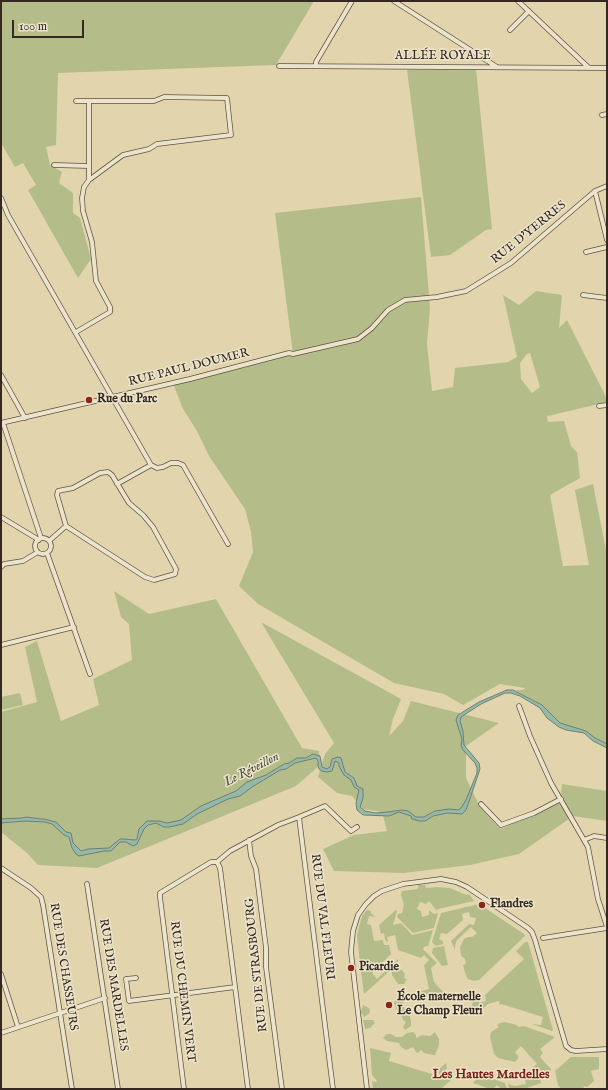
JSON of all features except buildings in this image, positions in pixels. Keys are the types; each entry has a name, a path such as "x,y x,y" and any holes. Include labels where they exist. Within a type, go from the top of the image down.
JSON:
{"street":[{"path":"316,66 316,62 352,1"},
{"path":"394,1 498,68"},
{"path":"518,1 588,68"},
{"path":"510,30 529,11"},
{"name":"ALLÉE ROYALE","path":"279,66 607,68"},
{"path":"76,101 154,101 164,97 228,98 231,135 157,144 149,149 124,155 89,180 84,187 82,198 83,210 91,236 96,281 110,307 110,312 76,332"},
{"path":"89,101 89,180"},
{"path":"602,115 607,114"},
{"path":"54,165 89,166"},
{"name":"RUE D'YERRES","path":"289,353 293,354 358,339 372,328 388,310 405,300 437,297 466,291 511,263 595,191 607,186"},
{"path":"595,191 607,240"},
{"path":"1,198 8,215 151,465 157,468 164,467 171,463 183,465 228,544"},
{"path":"586,252 607,247"},
{"path":"583,295 607,298"},
{"name":"RUE PAUL DOUMER","path":"2,423 190,379 289,353"},
{"path":"1,375 25,418"},
{"path":"599,406 607,405"},
{"path":"2,423 40,539"},
{"path":"117,484 151,465"},
{"path":"108,472 112,475 129,503 143,515 153,527 176,569 175,574 154,580 145,577 66,526 57,496 58,491 73,488 100,473 108,472"},
{"path":"1,517 40,539 49,540 66,526"},
{"path":"38,552 36,544 40,539"},
{"path":"1,566 4,564 23,561 38,552 42,554 47,553 51,548 49,540"},
{"path":"47,553 90,674"},
{"path":"1,645 74,627"},
{"path":"519,706 530,736 552,783 588,847 598,899 607,928 543,938"},
{"path":"481,804 501,825 534,813 561,799"},
{"path":"248,1089 220,868 217,862 230,851 278,825 326,806 351,830 357,827"},
{"name":"RUE DU VAL FLEURI","path":"299,817 333,1089"},
{"path":"584,840 594,836 607,838"},
{"name":"RUE DE STRASBOURG","path":"249,840 251,856 256,869 266,948 266,967 282,1089"},
{"name":"RUE DU CHEMIN VERT","path":"184,1089 160,892 211,862 217,862"},
{"name":"RUE DES CHASSEURS","path":"1,868 31,888 41,897 61,1012 72,1089"},
{"path":"367,1089 351,952 353,931 358,916 366,904 374,896 382,890 403,884 441,879 456,882 528,928 532,932 535,940 566,1046 571,1050 576,1051 607,1050"},
{"name":"RUE DES MARDELLES","path":"87,884 118,1089"},
{"path":"1,974 18,1027"},
{"path":"136,978 126,979 129,1001 235,987"},
{"path":"1,1032 105,998"}],"green space":[{"path":"1,1 314,1 276,65 58,73 56,145 46,147 50,165 62,172 59,183 73,193 73,213 80,218 91,259 78,278 28,190 36,185 23,163 15,167 1,143"},
{"path":"476,69 492,229 486,230 450,255 431,257 407,70"},
{"path":"421,197 430,308 427,344 432,391 453,387 455,368 508,362 517,357 503,295 519,305 536,291 562,295 559,328 567,320 607,399 607,402 547,415 548,422 564,421 571,446 577,452 580,478 550,495 563,566 589,565 575,490 593,484 607,555 607,744 595,738 586,731 560,723 542,705 516,691 523,690 525,688 500,684 463,705 444,694 394,683 258,604 239,586 253,552 251,532 245,509 209,456 197,431 183,409 172,381 293,354 275,213","holes":["530,353 540,387 532,393 521,379 520,363 527,354"]},
{"path":"114,591 149,614 216,599 302,748 319,751 320,765 296,786 97,868 38,865 27,853 1,832 1,712 37,702 25,647 37,641 61,721 99,705 93,679 132,660 129,624 121,617"},
{"path":"261,622 401,699 393,719 389,736 403,721 411,701 499,723 466,746 466,778 480,807 500,829 560,802 562,784 607,791 607,821 573,816 519,854 470,865 404,873 334,871 323,849 354,835 387,831 382,812 363,809 352,796 337,793 318,777 325,754 334,743"},
{"path":"20,693 23,705 1,710 1,697"},
{"path":"418,885 425,885 426,888 450,888 470,895 474,901 438,909 437,911 429,901 426,904 420,902 417,909 421,911 422,917 429,915 429,910 434,914 438,913 434,928 413,933 397,917 398,914 402,913 404,905 401,895 402,891 418,889"},
{"path":"479,904 525,936 479,980 474,981 468,979 466,976 463,965 466,964 465,959 461,956 460,947 464,939 472,937 477,933 471,927 457,940 455,950 451,941 469,924 474,925 476,918 470,917 469,912 462,914 463,920 447,934 441,933 439,939 443,941 443,944 436,946 432,942 441,913"},
{"path":"367,910 371,911 375,917 369,916 367,924 371,925 374,941 383,940 384,945 389,945 391,954 372,973 377,979 398,959 398,961 393,968 364,994 361,972 359,971 360,963 357,935 362,916"},
{"path":"396,910 393,925 401,923 412,935 433,930 428,946 424,947 423,949 437,963 431,968 434,982 445,994 445,997 438,998 422,994 421,991 429,989 424,965 429,960 424,955 421,958 398,950 395,935 387,937 387,942 384,933 381,934 379,925"},
{"path":"525,942 528,942 553,1030 552,1031 532,1024 541,1025 543,1017 501,1004 500,1006 499,1001 488,1004 479,1012 471,1009 474,998 478,998 479,1003 486,1001 485,995 524,959 516,951"},
{"path":"444,946 448,965 442,966 432,953 433,948"},
{"path":"395,969 402,970 405,974 404,978 407,979 404,984 398,984 392,975 392,971"},
{"path":"399,998 403,1001 404,1008 409,1014 411,1021 411,1026 405,1030 403,1027 406,1022 403,1020 394,1004 395,1000"},
{"path":"363,1005 369,1008 370,1011 369,1014 364,1017 361,1012"},
{"path":"363,1020 373,1020 375,1023 370,1028 365,1029"},
{"path":"505,1022 517,1025 518,1027 524,1026 555,1037 540,1049 543,1053 540,1057 551,1069 550,1076 540,1078 541,1083 524,1089 509,1089 508,1084 515,1086 526,1084 524,1075 537,1064 521,1046 515,1052 518,1059 515,1062 498,1058 494,1054 490,1037 491,1032 499,1027 497,1025"},
{"path":"413,1032 416,1035 416,1038 422,1035 430,1036 435,1032 439,1039 439,1045 435,1055 424,1053 421,1050 418,1053 413,1047 406,1050 401,1047 399,1043 387,1041 383,1038 387,1034 402,1037 407,1033"},
{"path":"370,1048 391,1053 389,1061 432,1074 433,1078 440,1076 438,1070 446,1063 447,1068 444,1072 449,1073 452,1079 441,1089 373,1089 372,1081 377,1081 372,1075"},
{"path":"571,1057 599,1057 599,1069 591,1071 594,1081 587,1087 585,1086 582,1089 561,1089 558,1085 555,1071"},
{"path":"480,1075 505,1083 507,1089 501,1089 497,1085 493,1089 490,1089 473,1083"}],"shaded area":[{"path":"507,690 513,690 542,705 560,723 586,731 595,738 607,744 607,748 593,741 584,733 566,730 559,727 547,718 540,708 520,696 505,693 481,704 461,717 460,721 463,731 464,745 479,763 480,769 466,810 462,814 447,813 433,816 425,821 412,819 411,816 399,812 389,816 363,815 357,810 356,803 359,790 354,787 351,780 344,775 339,763 335,761 332,771 322,771 319,769 316,758 295,763 286,769 280,770 240,796 228,799 197,814 183,824 169,827 164,827 156,823 148,825 144,829 137,844 133,846 126,842 120,842 111,851 79,856 72,848 69,837 64,835 52,824 45,822 25,821 1,823 1,819 26,817 44,819 56,822 66,832 71,833 73,843 81,851 88,849 109,848 120,839 137,839 139,829 147,821 167,823 181,820 201,806 236,791 247,782 266,775 297,758 306,758 313,754 320,756 322,767 327,769 330,767 332,759 338,757 341,758 345,772 354,778 357,786 363,789 363,798 360,807 365,811 376,813 402,810 408,811 416,817 424,817 435,811 449,809 458,810 466,800 477,773 477,768 475,763 461,746 462,739 456,720 458,715 479,702"}],"place":[{"name":"Rue du Parc","path":"89,400"},
{"name":"Flandres","path":"482,905"},
{"name":"Picardie","path":"351,968"},
{"name":"École maternelle Le Champ Fleuri","path":"389,1005"}],"district":[{"name":"Les Hautes Mardelles","path":"491,1075"}],"water label":[{"name":"Le Réveillon","path":"252,770"}]}
